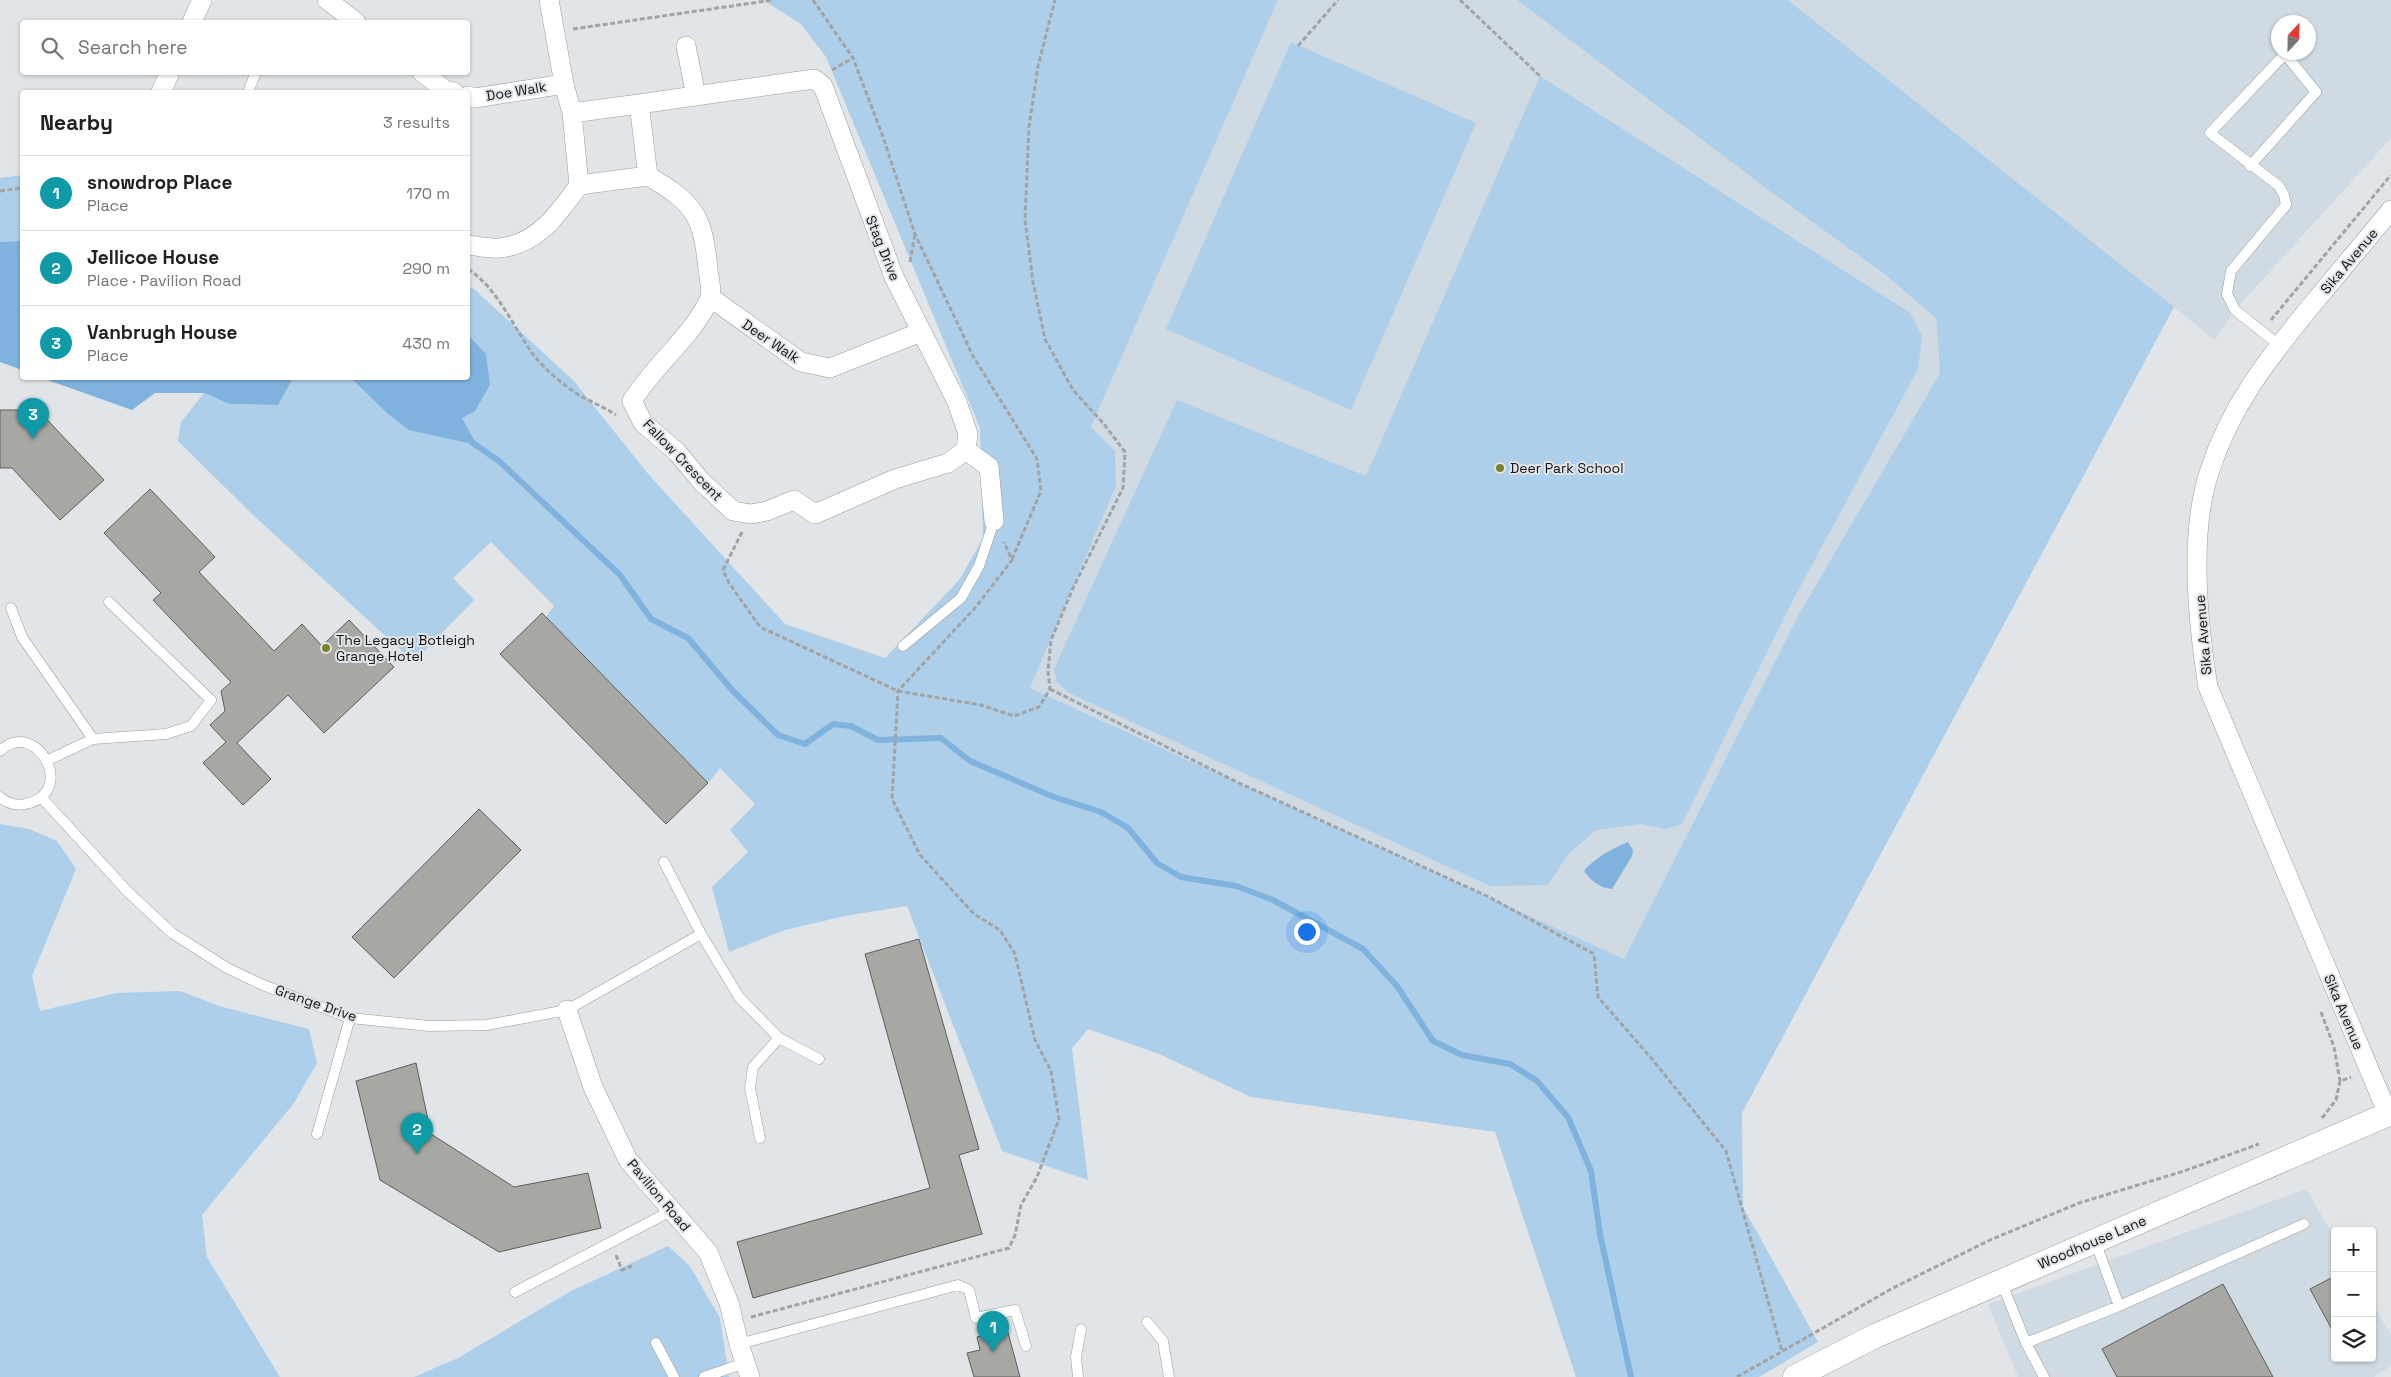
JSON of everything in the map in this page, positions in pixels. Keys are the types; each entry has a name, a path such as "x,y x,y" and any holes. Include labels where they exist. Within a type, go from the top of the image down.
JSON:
{"street":[{"path":"193,20 202,0"},
{"path":"327,0 353,20"},
{"path":"470,246 499,248 532,238 558,215 579,185 572,113 564,84 549,0"},
{"path":"686,46 696,96"},
{"path":"163,90 169,75"},
{"path":"426,75 445,90"},
{"name":"Stag Drive","path":"639,104 814,79 823,86 890,269 957,402 968,434 966,450"},
{"name":"Doe Walk","path":"470,97 475,98 564,84"},
{"path":"572,113 639,104 648,176"},
{"path":"579,185 648,176 672,190 690,206 705,238 711,298"},
{"name":"Sika Avenue","path":"2389,1114 2208,687 2200,635 2198,563 2202,506 2208,474 2239,402 2258,372 2279,345 2391,210"},
{"name":"Deer Walk","path":"711,298 801,362 830,368 921,332"},
{"name":"Fallow Crescent","path":"711,298 684,338 641,386 632,401 643,423 677,452 701,481 733,511 751,514"},
{"path":"751,514 767,511 794,500 814,514 895,479 948,463 966,450 989,467 994,521"},
{"name":"Pavilion Road","path":"568,1010 593,1087 628,1160 708,1252 730,1303 747,1370"},
{"name":"Woodhouse Lane","path":"1795,1377 1875,1336 2389,1114"}],"lane":[{"path":"2250,166 2316,92 2285,54 2210,133 2250,166 2279,186 2284,196 2286,205 2231,271 2227,294 2235,310 2279,345"},
{"path":"249,90 255,75"},
{"path":"903,646 961,598 979,566 994,521"},
{"path":"48,760 93,739 166,734 191,726 211,700 109,602"},
{"path":"11,608 22,637 93,739"},
{"path":"0,797 12,804 33,803 41,797 51,780 48,760 42,752 23,743 1,748"},
{"name":"Grange Drive","path":"41,797 128,892 172,933 227,968 264,986 350,1018 429,1026 487,1025 568,1010 701,934"},
{"path":"664,862 701,934 739,997 778,1038 819,1059"},
{"path":"317,1134 350,1018"},
{"path":"760,1138 750,1088 753,1067 778,1038"},
{"path":"516,1292 671,1211"},
{"path":"2026,1343 2118,1306 2304,1224"},
{"path":"2095,1241 2118,1306"},
{"path":"2001,1281 2026,1343 2044,1377"},
{"path":"739,1344 958,1285 969,1290 976,1318 1015,1310 1026,1346"},
{"path":"1147,1322 1163,1341 1168,1377"},
{"path":"1078,1377 1076,1357 1081,1329"},
{"path":"656,1344 674,1377"},
{"path":"704,1377 747,1370"}],"path":[{"path":"555,31 773,0"},
{"path":"813,0 853,58 882,134 915,234 973,356 1037,458 1042,491 1012,560"},
{"path":"751,514 723,570 729,583 760,626 898,691 982,704 1014,716 1038,706 1050,689 1048,671 1050,640 1074,586 1123,488 1125,452 1104,424 1073,390 1046,339 1033,282 1025,220 1029,127 1038,66 1055,0"},
{"path":"1298,46 1338,0"},
{"path":"1460,0 1540,76"},
{"path":"2262,332 2279,308 2391,176"},
{"path":"0,191 20,188"},
{"path":"470,271 499,301 533,354 555,377 580,396 602,406 622,420"},
{"path":"735,532 740,536"},
{"path":"1050,689 1239,783 1487,896 1594,954 1598,997 1652,1059 1726,1151 1782,1352"},
{"path":"734,1322 1009,1248 1015,1235 1021,1205 1037,1177 1059,1119 1051,1071 1035,1040 1015,954 1000,930 974,914 920,855 892,799 898,691"},
{"path":"2319,1122 2336,1100 2340,1081 2334,1047 2321,1010"},
{"path":"2340,1081 2369,1070"},
{"path":"1737,1377 1893,1288 1990,1240 2079,1203 2184,1171 2266,1141"},
{"path":"616,1256 622,1270 632,1266"}],"shaded area":[{"path":"763,0 1278,0 1091,427 1115,451 1116,486 1030,688 1624,959 1799,614 1940,373 1936,318 1887,276 1771,192 1517,0 1788,0 2174,307 1742,1113 1743,1207 1818,1342 1759,1377 1576,1377 1495,1132 1251,1097 1159,1054 1088,1029 1072,1048 1088,1180 1002,1151 907,906 845,916 785,930 729,952 712,887 748,852 730,830 755,804 720,768 708,783 546,617 554,606 491,542 453,578 474,600 414,662 254,516 178,441 181,422 204,393 230,404 278,405 292,380 470,380 470,288 474,289 573,380 649,475 785,624 885,658 960,579 983,538 980,428 826,57 801,24"},
{"name":"Deer Park School","path":"1278,0 1517,0 1771,192 1887,276 1936,318 1940,373 1799,614 1624,959 1030,688 1116,486 1115,451 1091,427"},
{"path":"1788,0 2391,0 2391,138 2235,310 2215,340"},
{"path":"1291,42 1476,123 1351,410 1166,329"},
{"name":"Deer Park School","path":"1540,76 1910,313 1922,336 1918,369 1787,611 1682,824 1667,829 1640,824 1596,830 1568,854 1548,885 1490,886 1069,693 1057,682 1054,669 1177,400 1366,476"},
{"path":"20,175 20,241 0,242 0,178"},
{"path":"20,241 20,369 0,362 0,242"},
{"path":"470,337 486,354 490,385 475,411 462,418 477,445 409,430 388,414 353,380 470,380"},
{"path":"48,380 292,380 278,405 230,404 204,393 155,393 132,410"},
{"path":"0,824 29,829 57,841 76,869 32,976 40,1011 116,993 180,991 219,1006 309,1029 317,1063 294,1103 202,1215 207,1257 280,1377 0,1377"},
{"path":"1628,842 1633,850 1632,856 1612,889 1596,883 1584,871 1604,854"},
{"path":"2306,1189 2331,1231 2331,1362 2376,1362 2376,1310 2391,1335 2391,1366 2374,1377 2018,1377 1988,1304"},
{"path":"668,1246 690,1266 720,1318 729,1377 414,1377 458,1358 571,1291"}],"building":[{"path":"0,410 38,410 104,480 60,520 12,468 0,468"},
{"name":"The Legacy Botleigh Grange Hotel","path":"150,489 215,557 199,572 274,651 302,624 322,646 349,620 394,667 324,733 288,695 237,743 271,779 243,805 203,763 226,742 210,725 225,711 221,691 231,682 153,600 161,593 104,533"},
{"path":"542,613 708,783 666,824 500,654"},
{"path":"479,809 521,850 394,978 352,937"},
{"path":"919,939 979,1149 959,1155 982,1234 753,1298 737,1242 930,1188 865,954"},
{"path":"416,1063 431,1134 514,1187 588,1173 601,1228 499,1252 380,1180 356,1081"},
{"path":"2331,1278 2331,1328 2310,1289"},
{"path":"2223,1284 2273,1377 2117,1377 2102,1349"},
{"path":"1007,1329 1020,1377 974,1377 967,1353 980,1350 977,1337"}],"waterway":[{"path":"470,441 499,461 620,575 651,619 688,638 733,691 778,735 805,744 833,724 851,726 878,740 941,738 970,761 1054,797 1101,812 1128,828 1157,863 1181,877 1236,886 1273,900 1363,949 1397,986 1433,1041 1462,1055 1510,1064 1537,1081 1568,1117 1591,1171 1600,1234 1631,1377"}],"place":[{"name":"Vanbrugh House","path":"33,439"},
{"name":"Deer Park School","path":"1500,468"},
{"name":"The Legacy Botleigh Grange Hotel","path":"326,648"},
{"name":"Jellicoe House","path":"417,1154"},
{"name":"snowdrop Place","path":"993,1352"}]}
